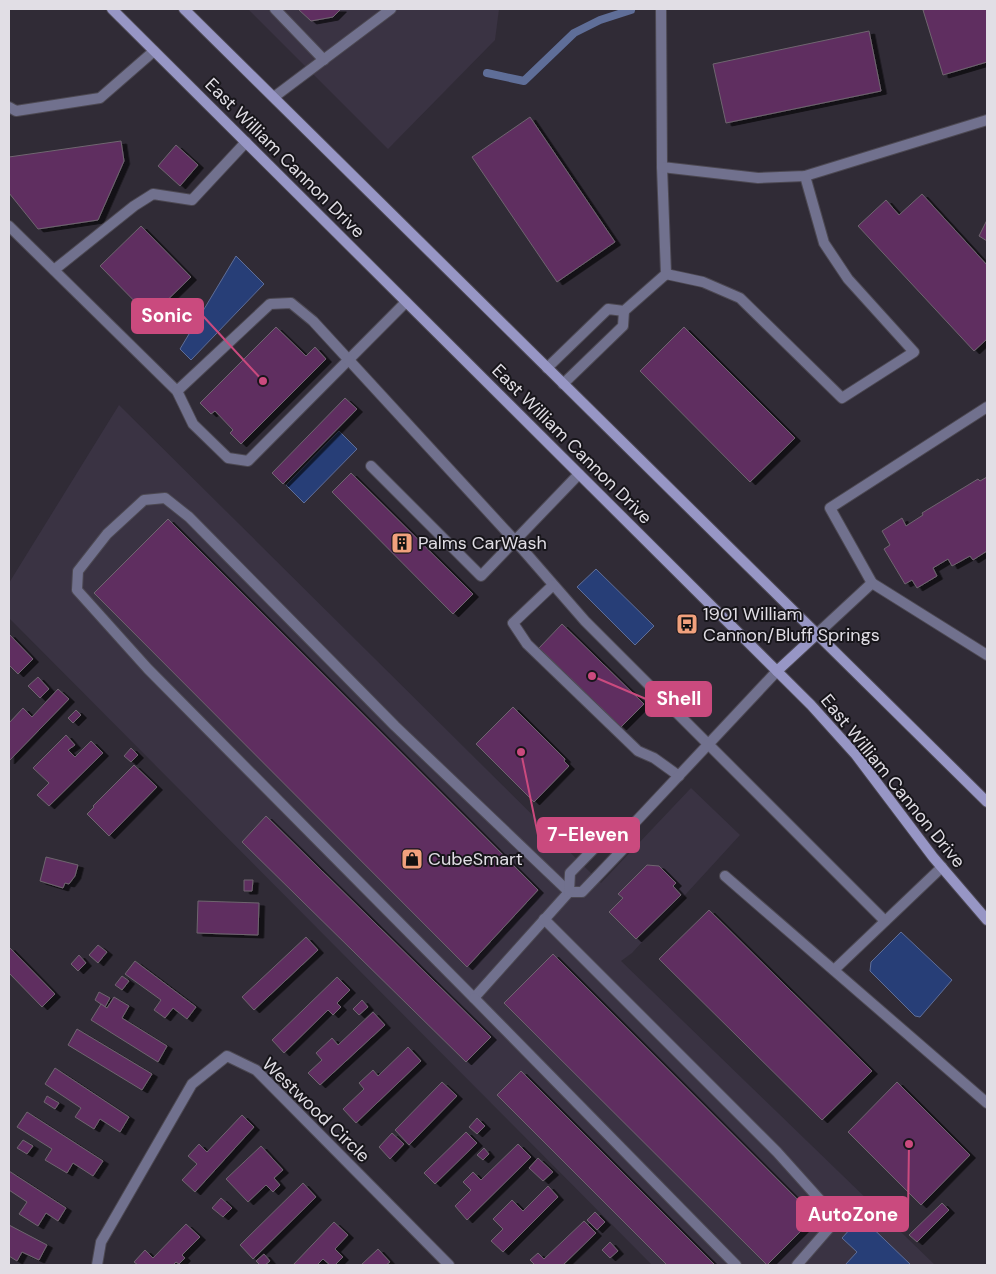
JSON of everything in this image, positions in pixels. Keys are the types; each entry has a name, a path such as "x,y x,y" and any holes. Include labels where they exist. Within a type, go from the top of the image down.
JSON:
{"main road":[{"name":"East William Cannon Drive","path":"112,9 811,705 856,756 942,867 987,920"},
{"name":"East William Cannon Drive","path":"184,9 987,802"},
{"path":"777,670 817,634"}],"street":[{"path":"275,9 324,60"},
{"path":"274,97 391,9"},
{"path":"661,9 662,167 666,274"},
{"path":"9,107 16,111 100,98 154,50"},
{"path":"662,167 758,178 804,176 987,120"},
{"path":"54,270 134,206 153,194 192,200 246,142"},
{"path":"666,274 703,282 740,298 842,398 914,352 848,279 824,243 804,176"},
{"path":"9,226 177,391 193,424 228,458 248,461 406,302"},
{"path":"563,384 623,326 624,311 666,274"},
{"path":"177,391 270,304 291,303 312,321 514,539 584,621 885,921"},
{"path":"547,368 608,309 624,311"},
{"path":"987,407 830,508 872,583 987,655"},
{"path":"371,466 481,576 514,539 579,474"},
{"path":"626,832 628,845 582,892 569,892 395,726 190,518 165,498 144,500 107,534 78,572 77,590 148,669 736,1265"},
{"path":"817,634 872,583"},
{"path":"554,585 513,623 527,644 638,751 654,758 679,776"},
{"path":"626,832 777,670"},
{"path":"474,998 569,892 570,873 611,831 626,832"},
{"path":"834,970 942,867"},
{"path":"725,876 987,1103"},
{"path":"544,919 777,1152 830,1211 830,1227 797,1265"},
{"name":"Westwood Circle","path":"97,1265 101,1242 192,1084 227,1056 256,1070 449,1265"}],"shaded area":[{"path":"248,9 499,9 495,40 388,149"},
{"name":"CubeSmart","path":"119,405 601,883 691,788 740,835 632,953 621,961 935,1265 652,1265 9,618 9,583"}],"water":[{"path":"236,256 264,284 191,360 180,349"},
{"path":"339,431 357,449 304,503 286,485"},
{"path":"596,569 654,626 635,645 577,587"},
{"path":"901,932 952,980 920,1017 915,1016 870,971 871,962"},
{"path":"861,1217 911,1265 845,1265 857,1252 842,1238"}],"building":[{"path":"298,9 341,9 333,17 311,21"},
{"path":"987,9 987,62 943,75 923,10"},
{"path":"869,31 881,91 726,123 713,64"},
{"path":"530,117 615,242 557,282 472,157"},
{"path":"121,141 124,161 98,220 38,229 9,193 9,157"},
{"path":"176,145 198,165 180,186 158,166"},
{"path":"922,194 987,265 987,339 974,351 858,226 886,200 899,215"},
{"path":"987,220 987,241 979,236"},
{"path":"141,226 191,277 150,317 100,266"},
{"path":"276,327 306,356 315,347 326,359 241,444 230,433 233,430 215,411 211,414 200,403"},
{"path":"684,327 795,438 750,482 640,371"},
{"path":"345,398 357,409 283,484 272,473"},
{"name":"Palms CarWash","path":"351,473 473,594 453,614 332,492"},
{"path":"987,477 987,551 973,560 970,556 952,566 948,559 933,568 937,576 917,588 912,580 905,584 884,549 890,545 882,531 902,518 906,526 923,515 922,513 978,479 980,481"},
{"path":"168,519 538,890 467,967 94,593"},
{"path":"562,624 644,704 621,727 539,648"},
{"path":"9,634 33,659 18,674 9,665"},
{"path":"38,677 49,689 40,698 28,686"},
{"path":"58,689 69,699 9,761 9,723 23,708 32,717"},
{"path":"513,707 565,759 564,761 569,766 534,802 476,744"},
{"path":"76,710 81,715 73,723 68,718"},
{"path":"66,735 75,745 68,750 75,757 91,741 103,753 49,806 37,795 49,783 33,768"},
{"path":"131,748 138,755 131,762 124,756"},
{"path":"134,765 157,787 109,836 87,814"},
{"path":"266,816 491,1037 466,1062 242,842"},
{"path":"46,857 78,865 75,876 69,884 65,883 63,888 40,881"},
{"path":"647,865 659,866 676,883 673,886 681,895 636,939 609,912 623,898 618,894"},
{"path":"244,880 253,880 252,891 244,891"},
{"path":"198,901 259,903 258,935 197,933"},
{"path":"709,910 872,1071 822,1120 659,959"},
{"path":"306,937 318,950 254,1010 242,997"},
{"path":"98,945 107,952 98,963 89,955"},
{"path":"9,947 55,994 42,1007 9,973"},
{"path":"553,954 815,1217 767,1265 504,1003"},
{"path":"79,955 86,963 78,971 71,964"},
{"path":"135,961 196,1007 187,1019 173,1008 165,1018 154,1010 161,1000 125,974"},
{"path":"122,976 129,981 122,990 115,985"},
{"path":"337,977 350,990 337,1003 341,1007 333,1015 328,1010 284,1053 272,1040"},
{"path":"99,992 110,998 105,1007 95,1000"},
{"path":"114,997 129,1006 122,1018 167,1046 158,1062 91,1020 101,1004 107,1008"},
{"path":"362,1000 368,1007 359,1015 353,1009"},
{"path":"373,1012 385,1025 320,1085 308,1073 322,1060 316,1053 332,1038 338,1045"},
{"path":"77,1029 152,1074 142,1090 68,1045"},
{"path":"408,1047 421,1061 356,1123 343,1109 364,1089 359,1083 373,1070 378,1076"},
{"path":"55,1068 129,1117 120,1132 100,1119 94,1129 75,1117 81,1108 45,1084"},
{"path":"521,1071 715,1265 667,1265 497,1095"},
{"path":"442,1082 457,1096 409,1145 395,1130"},
{"path":"897,1082 970,1155 921,1205 848,1132"},
{"path":"47,1096 59,1103 55,1109 44,1102"},
{"path":"27,1112 103,1161 93,1176 73,1163 67,1173 45,1160 52,1149 17,1127"},
{"path":"242,1115 254,1127 195,1192 182,1180 197,1164 188,1156 199,1144 207,1152"},
{"path":"477,1118 485,1126 477,1134 469,1127"},
{"path":"466,1132 477,1143 435,1184 424,1173"},
{"path":"392,1133 404,1144 390,1159 379,1147"},
{"path":"23,1140 33,1146 27,1154 17,1148"},
{"path":"518,1144 531,1157 467,1220 455,1206 471,1190 463,1182 473,1172 481,1180"},
{"path":"261,1146 283,1170 274,1178 280,1185 273,1192 266,1185 248,1202 226,1179"},
{"path":"484,1148 489,1154 483,1160 477,1155"},
{"path":"538,1158 553,1172 543,1181 529,1168"},
{"path":"9,1171 66,1208 58,1221 46,1213 38,1226 19,1214 27,1202 9,1190"},
{"path":"303,1183 316,1197 253,1259 240,1245"},
{"path":"548,1186 558,1197 503,1252 491,1241 503,1229 493,1219 512,1200 523,1211"},
{"path":"221,1198 232,1208 223,1217 212,1208"},
{"path":"942,1203 949,1210 917,1242 909,1235"},
{"path":"595,1212 605,1222 597,1230 587,1220"},
{"path":"584,1221 596,1233 563,1265 535,1265 530,1260 538,1253 544,1259"},
{"path":"334,1222 348,1235 335,1249 343,1257 335,1265 330,1265 323,1259 317,1265 293,1265"},
{"path":"186,1224 200,1237 182,1255 185,1258 179,1264 176,1262 173,1265 138,1265 134,1262 145,1250 153,1258"},
{"path":"9,1225 47,1245 39,1260 22,1252 17,1261 9,1256"},
{"path":"610,1242 618,1251 610,1258 602,1250"},
{"path":"378,1249 390,1262 386,1265 361,1265"},
{"path":"264,1254 270,1261 265,1265 260,1265 256,1261"}],"waterway":[{"path":"487,73 524,81 574,33 600,20 631,10"}],"place":[{"name":"Sonic","path":"263,381"},
{"name":"Palms CarWash","path":"402,543"},
{"name":"1901 William Cannon/Bluff Springs","path":"687,624"},
{"name":"Shell","path":"592,676"},
{"name":"7-Eleven","path":"521,752"},
{"name":"CubeSmart","path":"412,859"},
{"name":"AutoZone","path":"909,1144"}]}
